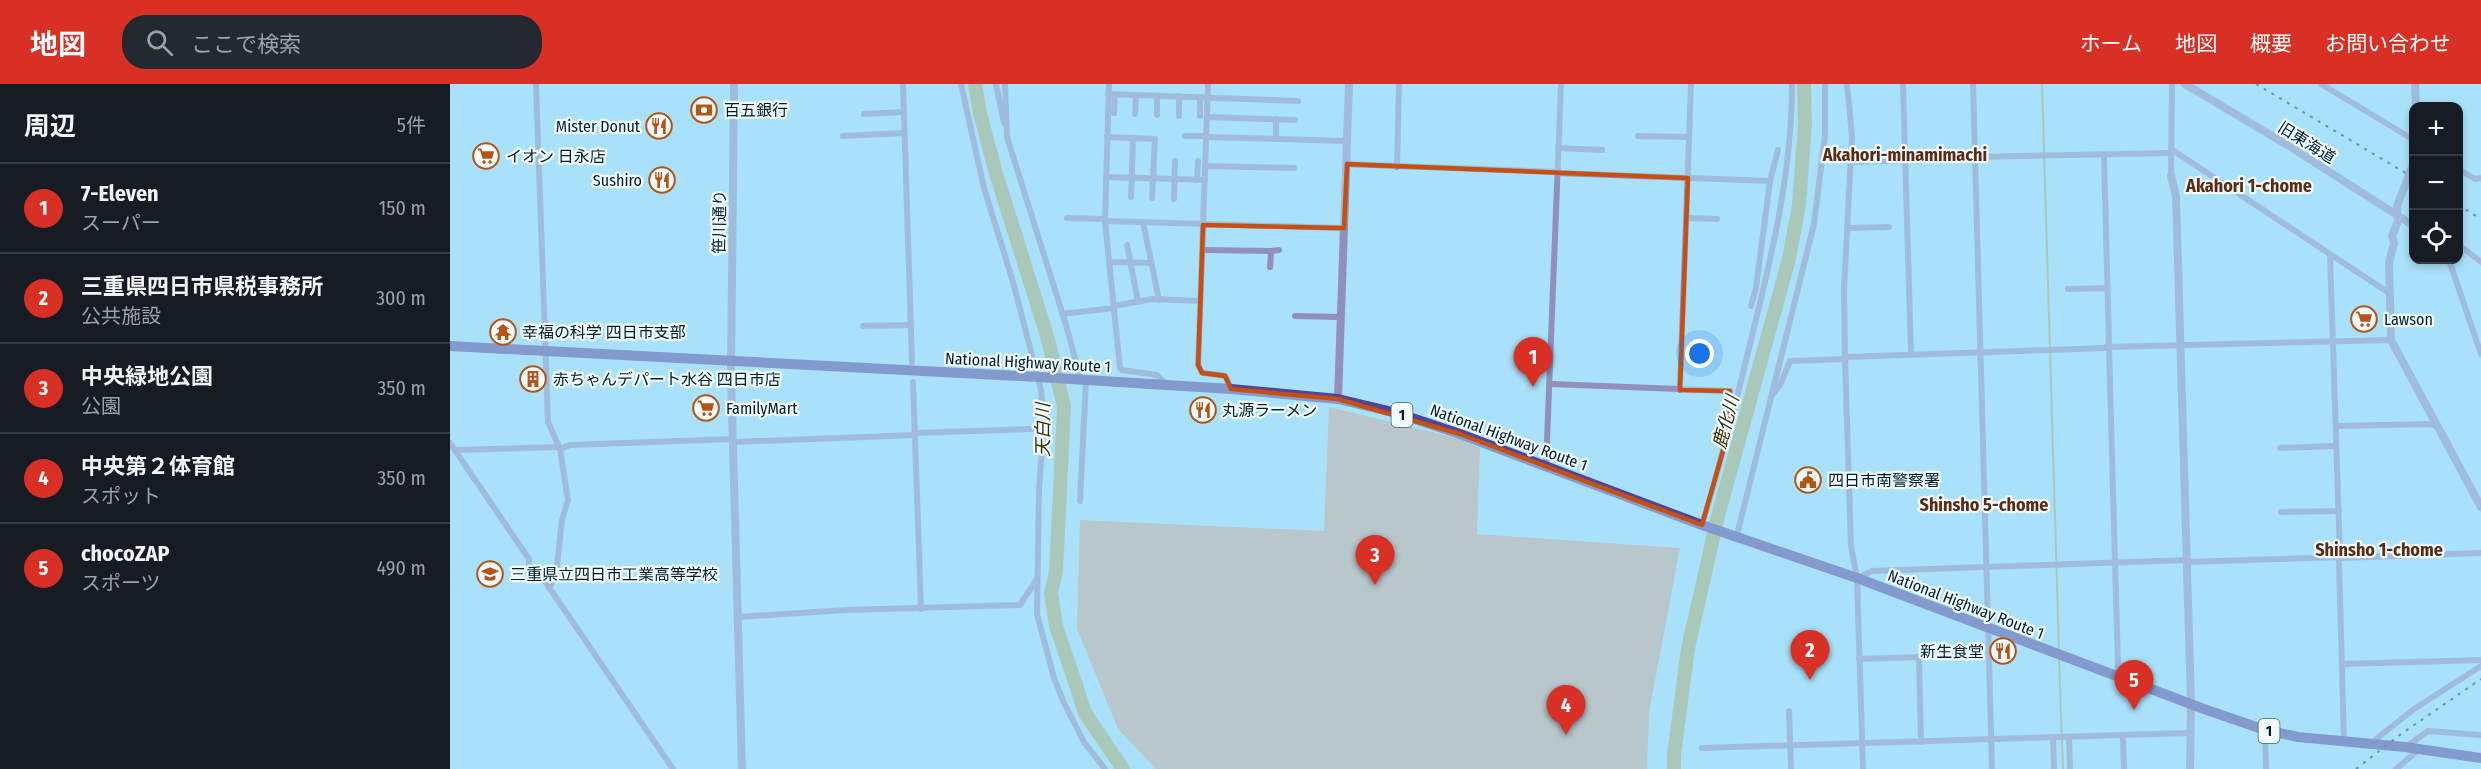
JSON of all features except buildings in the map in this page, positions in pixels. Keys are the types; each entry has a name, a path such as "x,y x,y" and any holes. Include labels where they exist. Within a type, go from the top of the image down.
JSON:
{"highway":[{"name":"National Highway Route 1","path":"450,346 1038,377 1231,389 1338,399 1427,423 1704,525 1857,578 2116,677 2265,730 2298,737 2405,747 2481,758"}],"street":[{"path":"536,84 548,422 560,448 568,500 562,520 556,575 549,588"},
{"name":"笹川通り","path":"734,84 731,228 732,361 742,769"},
{"path":"903,84 912,362"},
{"path":"961,84 984,188 1014,282 1041,390 1044,421 1037,614 1058,687 1071,719 1084,742 1105,769"},
{"path":"996,84 1019,179 1084,380 1080,501"},
{"path":"1005,84 1006,129"},
{"path":"1109,84 1114,113"},
{"path":"1203,117 1208,98 1208,84"},
{"path":"1338,399 1349,84"},
{"path":"1396,167 1399,84"},
{"path":"1546,466 1561,84"},
{"path":"1680,390 1691,84"},
{"path":"1704,525 1731,423 1782,207 1792,118 1792,84"},
{"path":"1737,536 1814,224 1825,135 1825,84"},
{"path":"1847,84 1852,136 1844,289 1851,546 1857,578 1863,769"},
{"path":"1903,84 1911,354"},
{"path":"1973,84 1973,158 1992,769"},
{"path":"2172,84 2171,176 2176,196 2181,347 2191,703 2190,769"},
{"name":"旧東海道","path":"2185,84 2289,146 2409,223"},
{"path":"2322,84 2409,137"},
{"path":"2415,84 2416,102"},
{"path":"1112,94 1298,101"},
{"path":"1112,94 1107,136 1105,220 1120,368 1157,375 1166,385"},
{"path":"1135,114 1136,95"},
{"path":"1157,96 1157,115"},
{"path":"1179,96 1179,116"},
{"path":"1200,97 1206,137 1199,370 1206,374 1225,376 1231,389"},
{"path":"864,114 904,112"},
{"path":"1203,117 1294,120"},
{"path":"1276,119 1276,139"},
{"path":"843,136 904,133"},
{"path":"1107,136 1155,139 1152,198"},
{"path":"1185,136 1347,141"},
{"path":"1638,136 1689,137"},
{"path":"1131,197 1133,138"},
{"path":"1559,148 1602,150"},
{"path":"1751,306 1756,288 1770,181 1778,150"},
{"path":"1850,162 2171,151 2389,293"},
{"path":"2104,155 2116,563 2118,667 2116,677"},
{"path":"1174,199 1175,161"},
{"path":"1197,161 1197,180"},
{"path":"1347,164 1770,181"},
{"path":"1205,166 1294,168"},
{"path":"2463,172 2475,179 2481,178"},
{"path":"2409,175 2397,206 2398,221 2392,236 2394,243 2389,263 2391,340 2481,507"},
{"path":"1106,177 1205,180"},
{"path":"1067,218 1203,225 1344,228"},
{"path":"1687,218 1717,219"},
{"path":"1143,222 1159,300"},
{"path":"1847,228 1889,227"},
{"path":"1127,245 1138,301"},
{"path":"2463,248 2481,262"},
{"path":"1202,250 1279,250"},
{"path":"1270,267 1271,251"},
{"path":"2330,255 2344,742"},
{"path":"1109,262 1151,263"},
{"path":"2450,264 2481,354"},
{"path":"2068,289 2108,288"},
{"path":"1062,314 1114,307 1138,301 1200,301"},
{"path":"1295,316 1341,317"},
{"path":"863,326 911,325"},
{"path":"1772,394 1780,385 1790,361 1911,354 2391,340"},
{"path":"913,382 921,609"},
{"path":"1551,384 1730,392 1728,412 1731,423"},
{"path":"2336,426 2429,424 2437,426"},
{"path":"456,450 1031,429"},
{"path":"450,443 529,559 529,566 538,579 544,580 674,769"},
{"path":"2280,448 2336,446"},
{"path":"2281,512 2339,511"},
{"path":"1857,578 1872,571 2481,553"},
{"path":"738,617 846,610 1020,605 1037,578"},
{"path":"1859,659 1919,657 1921,742"},
{"path":"2343,664 2481,660"},
{"path":"2370,744 2414,709 2481,666"},
{"path":"1789,711 1791,769"},
{"path":"2265,730 2266,769"},
{"path":"2405,747 2428,731 2481,735"},
{"path":"1702,748 2189,733"},
{"path":"2123,736 2124,769"},
{"path":"2054,738 2054,769"},
{"path":"2068,738 2070,769"},
{"path":"2396,769 2420,749"}],"highlighted area":[{"path":"1347,164 1688,178 1680,390 1730,391 1731,423 1702,525 1460,434 1338,399 1231,389 1225,376 1202,373 1198,365 1203,225 1344,228"}],"shaded area":[{"path":"1329,407 1456,438 1480,448 1477,534 1680,548 1649,713 1647,769 1156,769 1118,729 1077,629 1080,520 1324,531"}],"waterway":[{"name":"天白川","path":"975,84 995,170 1047,336 1064,407 1056,572 1051,593 1056,626 1085,713 1123,769"},
{"name":"鹿化川","path":"1674,769 1688,648 1718,516 1789,259 1799,205 1805,124 1804,84"},
{"path":"2042,84 2059,651"},
{"path":"2059,660 2063,769"}],"railway":[{"path":"2256,84 2409,175"},
{"path":"2463,208 2481,219"},
{"path":"2356,769 2401,734 2481,679"}],"place":[{"name":"百五銀行","path":"704,110"},
{"name":"Mister Donut","path":"659,126"},
{"name":"イオン 日永店","path":"486,156"},
{"name":"Sushiro","path":"662,180"},
{"name":"Lawson","path":"2364,319"},
{"name":"幸福の科学 四日市支部","path":"503,332"},
{"name":"赤ちゃんデパート水谷 四日市店","path":"533,379"},
{"name":"7-Eleven","path":"1533,387"},
{"name":"FamilyMart","path":"706,408"},
{"name":"丸源ラーメン","path":"1203,410"},
{"name":"四日市南警察署","path":"1808,480"},
{"name":"三重県立四日市工業高等学校","path":"490,574"},
{"name":"中央緑地公園","path":"1375,585"},
{"name":"新生食堂","path":"2003,651"},
{"name":"三重県四日市県税事務所","path":"1810,680"},
{"name":"chocoZAP","path":"2134,710"},
{"name":"中央第２体育館","path":"1566,735"}],"district":[{"name":"Akahori-minamimachi","path":"1905,155"},
{"name":"Akahori 1-chome","path":"2249,186"},
{"name":"Shinsho 5-chome","path":"1984,505"},
{"name":"Shinsho 1-chome","path":"2379,550"}]}
